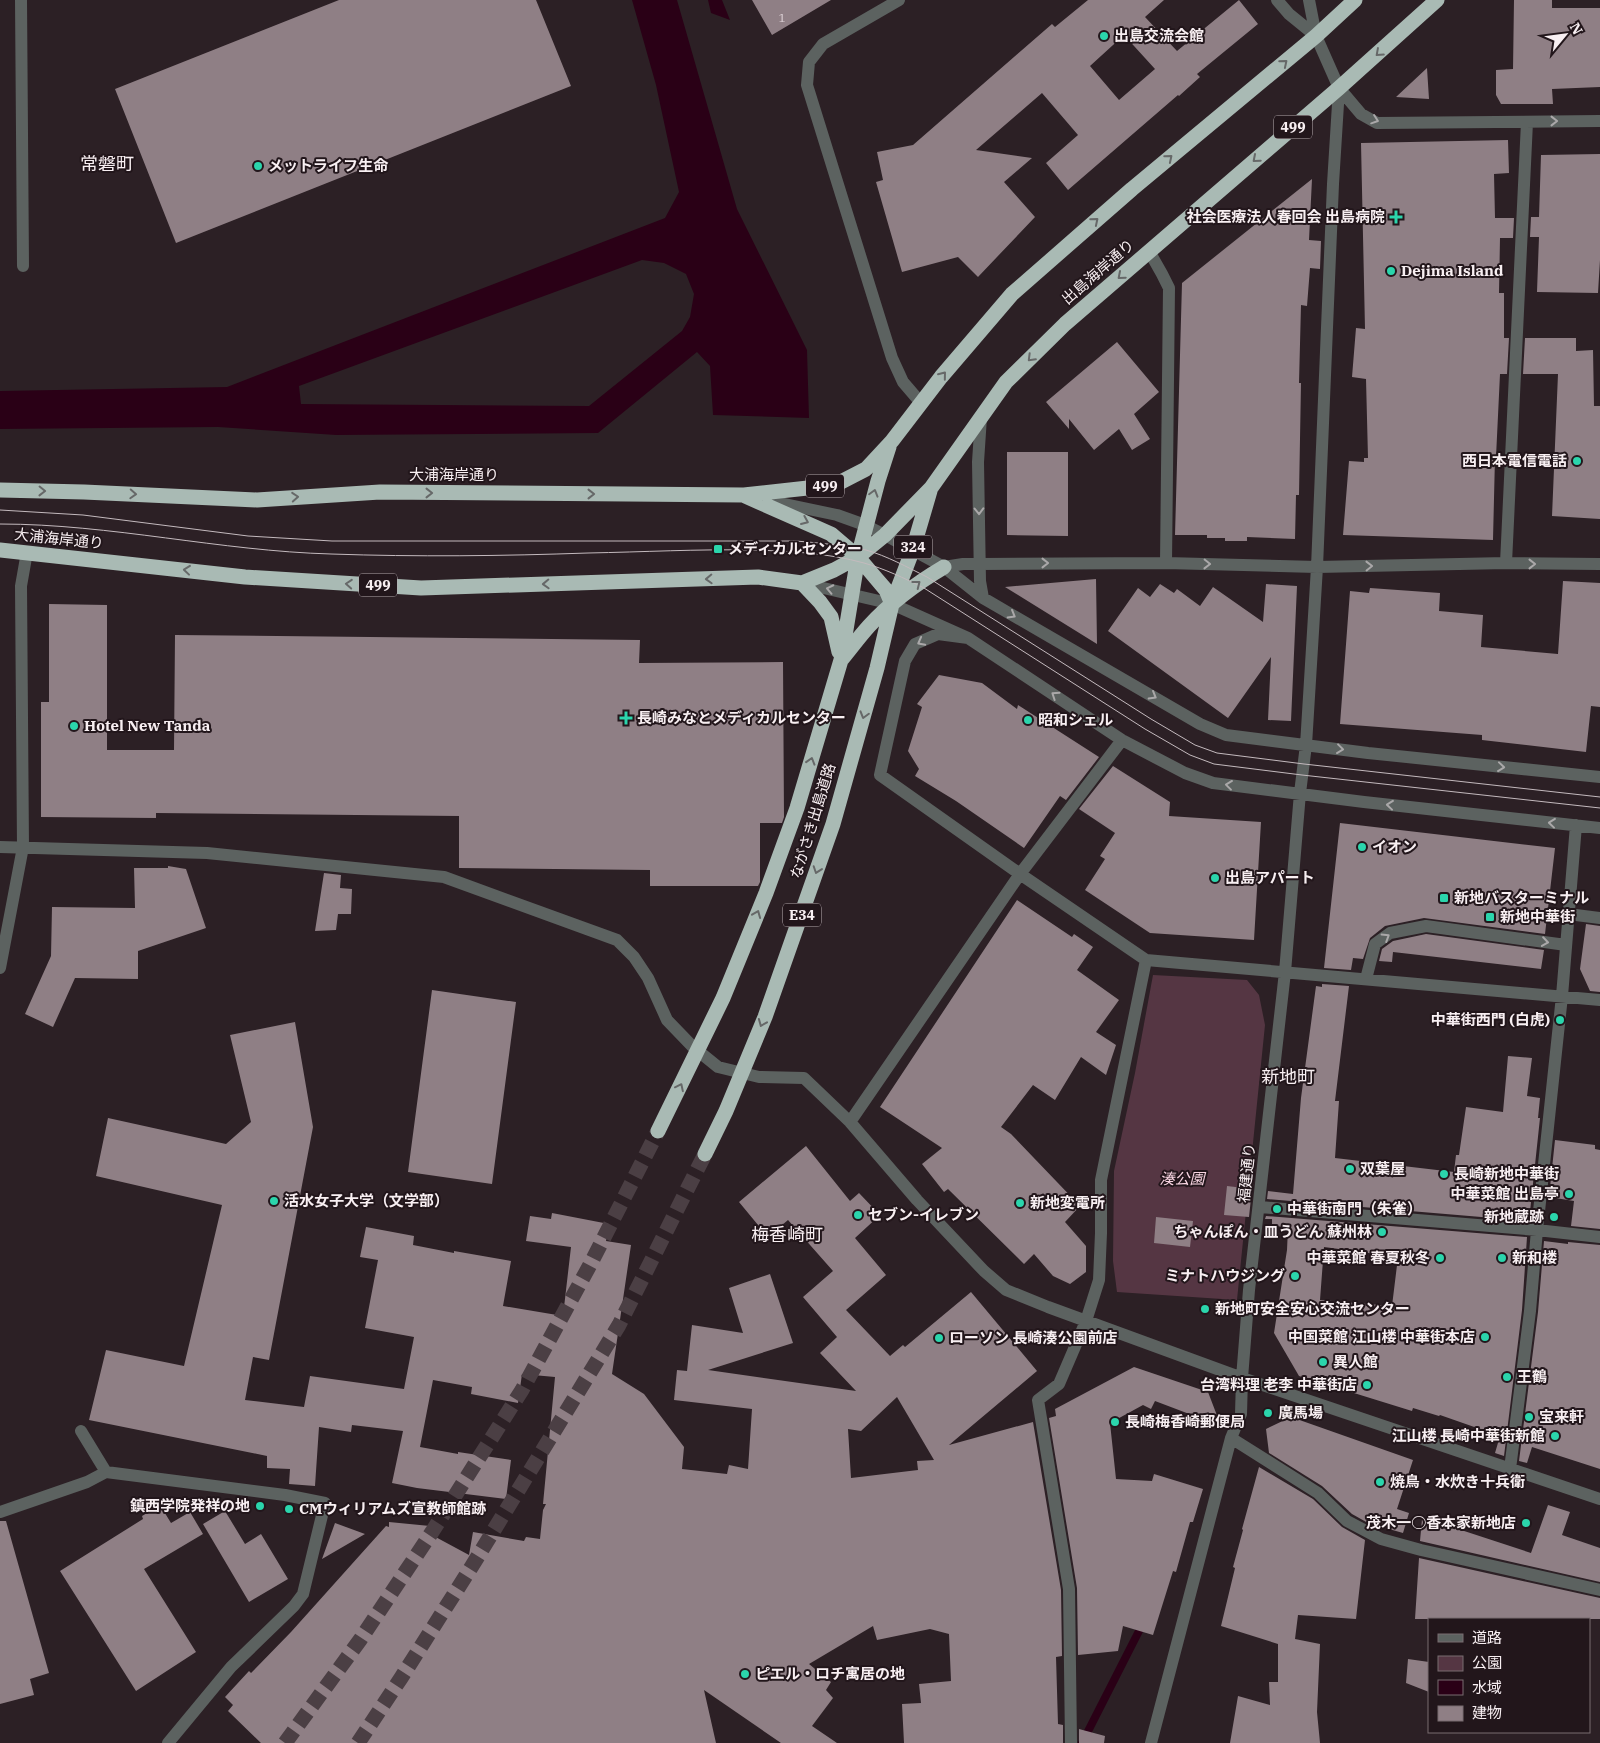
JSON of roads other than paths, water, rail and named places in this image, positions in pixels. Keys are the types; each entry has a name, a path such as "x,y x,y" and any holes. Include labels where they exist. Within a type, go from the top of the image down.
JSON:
{"highway":[{"name":"499","path":"892,441 921,403 1012,294 1110,208 1316,36 1355,0"},
{"name":"出島海岸通り","path":"802,583 834,570 858,557 885,534 931,488 1006,382 1065,324 1339,88 1437,0"},
{"name":"大浦海岸通り","path":"0,490 257,500 380,492 744,495 834,484 866,469 892,441"},
{"name":"ながさき出島道路","path":"658,1131 723,998 766,893 797,808 841,660 851,594 865,524 892,441"},
{"name":"ながさき出島道路","path":"704,1154 726,1111 765,1017 833,824 877,668 892,604 913,549 931,488"},
{"path":"744,495 831,534 858,557 886,590 892,604 921,580 944,567"},
{"name":"大浦海岸通り","path":"0,550 245,577 421,588 758,577 802,583"},
{"path":"802,583 831,617 841,660"},
{"name":"ながさき出島道路","path":"841,660 869,626 892,604"}],"street":[{"path":"21,0 23,266"},
{"path":"899,0 823,44 809,62 807,85 892,358 904,382 921,403"},
{"path":"1277,0 1289,14 1316,36"},
{"path":"1309,0 1316,36 1339,88 1361,114 1377,123 1600,121"},
{"name":"福建通り","path":"1151,1743 1231,1438 1241,1414 1249,1290 1260,1207 1285,972 1306,745 1317,567 1333,184 1339,88"},
{"path":"1506,564 1527,122"},
{"path":"1149,251 1168,288 1166,563"},
{"path":"981,417 978,462 980,581 983,598"},
{"path":"744,495 837,515 865,524 944,567 983,598 1200,724 1226,735 1600,777"},
{"path":"0,968 23,847 21,586 26,552"},
{"path":"944,567 963,564 1166,563 1317,567 1600,564"},
{"path":"802,583 892,604 968,638 1122,740 1184,773 1213,783 1600,828"},
{"path":"968,638 938,634 915,644 905,661 880,775 1146,960 1600,1000"},
{"path":"850,1122 1020,874 1122,740"},
{"path":"1510,1469 1530,1311 1562,996 1576,825"},
{"path":"0,847 207,853 444,877 617,940 634,957 648,978 667,1020 692,1046 718,1067 759,1077 804,1078 850,1122 917,1200 984,1271 1006,1290 1242,1378 1600,1500"},
{"path":"1568,914 1600,918"},
{"path":"1366,979 1375,944 1390,933 1426,926 1566,945"},
{"path":"1071,1743 1069,1589 1038,1400 1059,1384 1086,1321 1099,1280 1101,1180 1146,960"},
{"path":"1260,1207 1600,1237"},
{"path":"81,1431 106,1472"},
{"path":"1231,1438 1318,1494 1346,1521 1381,1538 1421,1550 1600,1590"},
{"path":"0,1512 87,1482 106,1472 285,1495 325,1503 303,1594 294,1606 231,1667 168,1743"}],"water":[{"path":"632,0 677,0 737,209 807,350 809,418 713,415 710,366 697,352 598,433 336,435 218,427 0,429 0,391 227,387 665,218 679,192 656,85","holes":["642,260 664,263 686,274 694,294 690,317 682,331 589,406 301,404 299,386"]},
{"path":"708,0 722,0 730,20 711,13"}],"waterway":[{"path":"1082,1743 1139,1631"}],"tunnel":[{"path":"285,1743 360,1640 432,1532 522,1390 591,1263 658,1131"},
{"path":"358,1743 472,1566 619,1325 705,1154"}],"tram line":[{"path":"0,510 83,515 248,536 332,541 796,541 857,548 882,555 927,577 1151,719 1195,745 1217,753 1600,797"},
{"path":"0,524 83,528 248,548 331,554 395,556 766,550 837,557 879,568 924,588 1145,729 1190,755 1214,764 1600,808"}],"place":[{"name":"出島交流会館","path":"1104,36"},
{"name":"メットライフ生命","path":"258,166"},
{"name":"社会医療法人春回会 出島病院","path":"1396,217"},
{"name":"Dejima Island","path":"1391,271"},
{"name":"西日本電信電話","path":"1577,461"},
{"name":"メディカルセンター","path":"718,549"},
{"name":"長崎みなとメディカルセンター","path":"626,718"},
{"name":"昭和シェル","path":"1028,720"},
{"name":"Hotel New Tanda","path":"74,726"},
{"name":"イオン","path":"1362,847"},
{"name":"出島アパート","path":"1215,878"},
{"name":"新地バスターミナル","path":"1444,898"},
{"name":"新地中華街","path":"1490,917"},
{"name":"中華街西門 (白虎)","path":"1560,1020"},
{"name":"双葉屋","path":"1350,1169"},
{"name":"長崎新地中華街","path":"1444,1174"},
{"name":"中華菜館 出島亭","path":"1569,1194"},
{"name":"活水女子大学（文学部）","path":"274,1201"},
{"name":"新地変電所","path":"1020,1203"},
{"name":"中華街南門（朱雀）","path":"1277,1209"},
{"name":"セブン-イレブン","path":"858,1215"},
{"name":"新地蔵跡","path":"1554,1217"},
{"name":"ちゃんぽん・皿うどん 蘇州林","path":"1382,1232"},
{"name":"中華菜館 春夏秋冬","path":"1440,1258"},
{"name":"新和楼","path":"1502,1258"},
{"name":"ミナトハウジング","path":"1295,1276"},
{"name":"新地町安全安心交流センター","path":"1205,1309"},
{"name":"中国菜館 江山楼 中華街本店","path":"1485,1337"},
{"name":"ローソン 長崎湊公園前店","path":"939,1338"},
{"name":"異人館","path":"1323,1362"},
{"name":"王鶴","path":"1507,1377"},
{"name":"台湾料理 老李 中華街店","path":"1367,1385"},
{"name":"廣馬場","path":"1268,1413"},
{"name":"宝来軒","path":"1529,1417"},
{"name":"長崎梅香崎郵便局","path":"1115,1422"},
{"name":"江山楼 長崎中華街新館","path":"1555,1436"},
{"name":"焼鳥・水炊き十兵衛","path":"1380,1482"},
{"name":"鎮西学院発祥の地","path":"260,1506"},
{"name":"CMウィリアムズ宣教師館跡","path":"289,1509"},
{"name":"茂木一○香本家新地店","path":"1526,1523"},
{"name":"ピエル・ロチ寓居の地","path":"745,1674"}],"district":[{"name":"常磐町","path":"107,164"},
{"name":"新地町","path":"1288,1077"},
{"name":"梅香崎町","path":"787,1235"}],"park label":[{"name":"湊公園","path":"1182,1179"}]}
